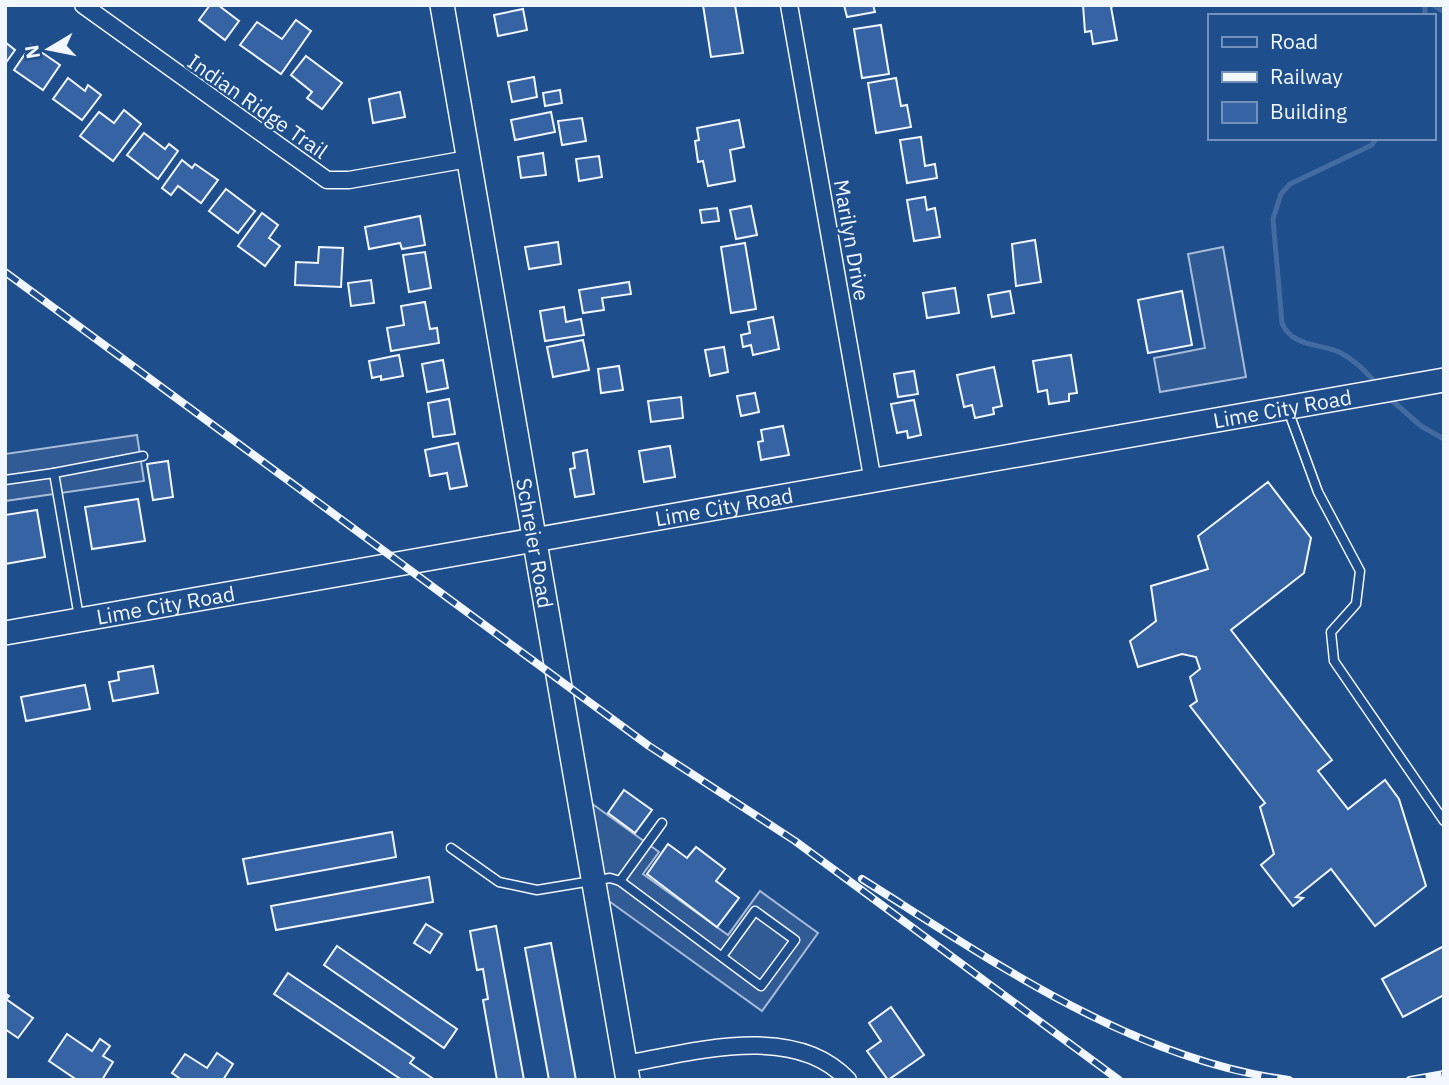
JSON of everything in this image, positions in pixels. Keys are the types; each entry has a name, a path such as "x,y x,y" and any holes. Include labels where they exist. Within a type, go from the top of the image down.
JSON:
{"street":[{"name":"Indian Ridge Trail","path":"83,5 327,180 349,180 468,159"},
{"name":"Schreier Road","path":"442,5 627,1072"},
{"name":"Marilyn Drive","path":"789,5 873,482"},
{"name":"Lime City Road","path":"5,633 1444,380"},
{"path":"627,1072 750,1046 778,1046 817,1056 848,1080"}],"lane":[{"path":"1287,407 1318,492 1360,571 1356,604 1331,632 1334,661 1444,821"},
{"path":"5,480 143,456"},
{"path":"54,473 79,620"},
{"path":"620,881 662,823"},
{"path":"451,848 499,882 537,890 610,878 620,881 723,955 761,986 795,940 755,911 723,955"}],"shaded area":[{"path":"1223,247 1246,377 1160,392 1154,358 1205,348 1188,254"},
{"path":"137,435 144,481 5,501 5,454"},
{"path":"591,803 659,852 643,874 728,935 760,891 818,933 762,1011 606,899"}],"building":[{"path":"210,5 218,5 239,21 225,40 199,20"},
{"path":"703,5 735,5 743,53 711,57"},
{"path":"844,5 873,5 875,12 847,17"},
{"path":"1083,5 1115,5 1111,7 1117,40 1093,44 1091,31 1085,32"},
{"path":"523,9 527,30 498,36 494,15"},
{"path":"296,20 311,31 281,74 240,45 257,22 282,39"},
{"path":"881,25 889,74 862,78 854,29"},
{"path":"5,42 15,50 5,64"},
{"path":"31,45 60,65 43,90 14,70"},
{"path":"306,56 342,83 322,109 307,98 312,92 291,75"},
{"path":"534,77 537,97 512,102 508,82"},
{"path":"68,78 85,91 88,85 101,95 82,120 53,99"},
{"path":"896,78 901,106 907,105 911,127 876,133 868,83"},
{"path":"560,90 562,103 545,106 543,93"},
{"path":"400,92 405,117 373,123 369,99"},
{"path":"124,110 141,124 113,161 80,136 99,112 114,123"},
{"path":"551,112 555,132 515,140 511,120"},
{"path":"582,118 586,141 562,145 558,121"},
{"path":"739,120 744,147 730,150 735,181 708,186 703,161 698,162 695,141 699,140 697,128"},
{"path":"144,133 165,149 169,144 178,151 158,179 127,155"},
{"path":"921,137 925,166 935,164 937,178 907,183 900,140"},
{"path":"543,153 546,175 521,178 518,157"},
{"path":"599,156 602,177 579,181 576,159"},
{"path":"182,160 192,168 195,164 218,180 201,203 178,186 171,195 162,188"},
{"path":"226,189 255,211 238,233 209,211"},
{"path":"925,197 927,210 935,208 940,237 914,241 907,200"},
{"path":"751,206 757,235 736,239 730,210"},
{"path":"717,208 719,221 702,223 700,210"},
{"path":"262,213 278,225 269,238 280,246 265,266 238,246"},
{"path":"420,216 425,245 402,249 400,243 369,249 365,227"},
{"path":"1035,240 1041,282 1016,286 1012,244"},
{"path":"558,242 561,264 529,269 525,247"},
{"path":"745,243 756,309 731,313 721,247"},
{"path":"319,247 343,248 341,287 295,285 296,262 318,263"},
{"path":"425,252 431,288 409,292 403,255"},
{"path":"371,280 374,303 351,306 348,283"},
{"path":"629,282 631,294 602,298 604,310 583,313 579,290"},
{"path":"955,288 959,313 927,318 923,293"},
{"path":"1010,291 1014,313 992,317 988,295"},
{"path":"1182,291 1192,345 1148,353 1138,300"},
{"path":"425,302 430,329 437,328 439,343 391,351 387,328 404,325 401,306"},
{"path":"564,307 566,322 581,319 584,335 545,341 540,311"},
{"path":"773,317 779,349 753,355 751,345 743,347 741,335 750,333 748,322"},
{"path":"583,340 589,370 553,377 547,347"},
{"path":"724,347 728,372 710,376 705,350"},
{"path":"399,355 403,376 381,380 381,376 372,378 369,361"},
{"path":"1071,355 1077,393 1069,394 1069,401 1049,404 1047,390 1038,392 1033,361"},
{"path":"443,360 448,388 427,392 422,364"},
{"path":"619,366 623,390 601,393 598,369"},
{"path":"994,367 1002,406 993,408 994,414 975,418 972,405 964,407 957,375"},
{"path":"914,371 918,394 898,397 894,374"},
{"path":"755,393 759,412 741,416 737,396"},
{"path":"681,397 683,418 651,422 648,401"},
{"path":"449,399 455,434 433,437 428,403"},
{"path":"914,400 921,435 908,438 907,431 897,433 891,404"},
{"path":"783,426 789,455 761,460 758,442 763,441 761,430"},
{"path":"458,443 467,486 450,489 447,473 430,476 425,450"},
{"path":"670,446 675,477 644,482 639,451"},
{"path":"587,450 594,494 575,497 570,469 575,468 573,453"},
{"path":"168,461 173,497 153,500 147,464"},
{"path":"1268,482 1311,538 1304,573 1231,630 1332,760 1318,771 1348,809 1385,780 1399,799 1426,886 1375,926 1331,869 1296,897 1303,898 1293,906 1261,865 1274,854 1260,807 1265,803 1190,706 1197,701 1190,677 1200,669 1196,657 1182,654 1138,667 1130,641 1156,621 1151,586 1208,569 1198,536"},
{"path":"138,499 145,541 92,549 85,507"},
{"path":"37,510 45,557 5,564 5,515"},
{"path":"153,666 158,693 113,701 109,682 119,680 118,672"},
{"path":"85,685 90,709 26,721 21,697"},
{"path":"624,790 652,810 635,833 608,813"},
{"path":"392,832 396,857 248,884 243,859"},
{"path":"668,844 687,858 696,847 725,869 716,881 739,898 717,927 647,874"},
{"path":"429,877 433,902 276,930 271,906"},
{"path":"426,924 442,934 430,953 414,943"},
{"path":"496,926 524,1080 497,1080 483,1000 488,999 483,969 477,970 470,931"},
{"path":"551,943 576,1080 549,1080 525,948"},
{"path":"337,946 457,1029 444,1048 324,965"},
{"path":"1444,946 1444,995 1403,1017 1382,979"},
{"path":"288,973 414,1058 410,1063 435,1080 402,1080 274,994"},
{"path":"5,993 9,996 6,999 33,1018 18,1038 5,1029"},
{"path":"891,1007 924,1055 888,1080 867,1051 881,1041 869,1023"},
{"path":"67,1034 92,1051 100,1039 110,1046 103,1056 113,1062 102,1080 77,1080 49,1061"},
{"path":"217,1053 233,1064 223,1080 182,1080 172,1073 185,1054 207,1068"}],"waterway":[{"path":"1425,5 1425,14"},
{"path":"1433,5 1444,12"},
{"path":"1375,140 1372,145 1290,184 1281,194 1273,219 1282,323 1286,331 1306,343 1345,355 1377,384"},
{"path":"1388,397 1421,426 1444,439"}],"railway":[{"path":"5,272 649,746 795,841 1119,1080"},
{"path":"862,879 1013,973 1120,1029 1175,1052 1231,1069 1289,1080"},
{"path":"1410,1080 1444,1074"}]}
